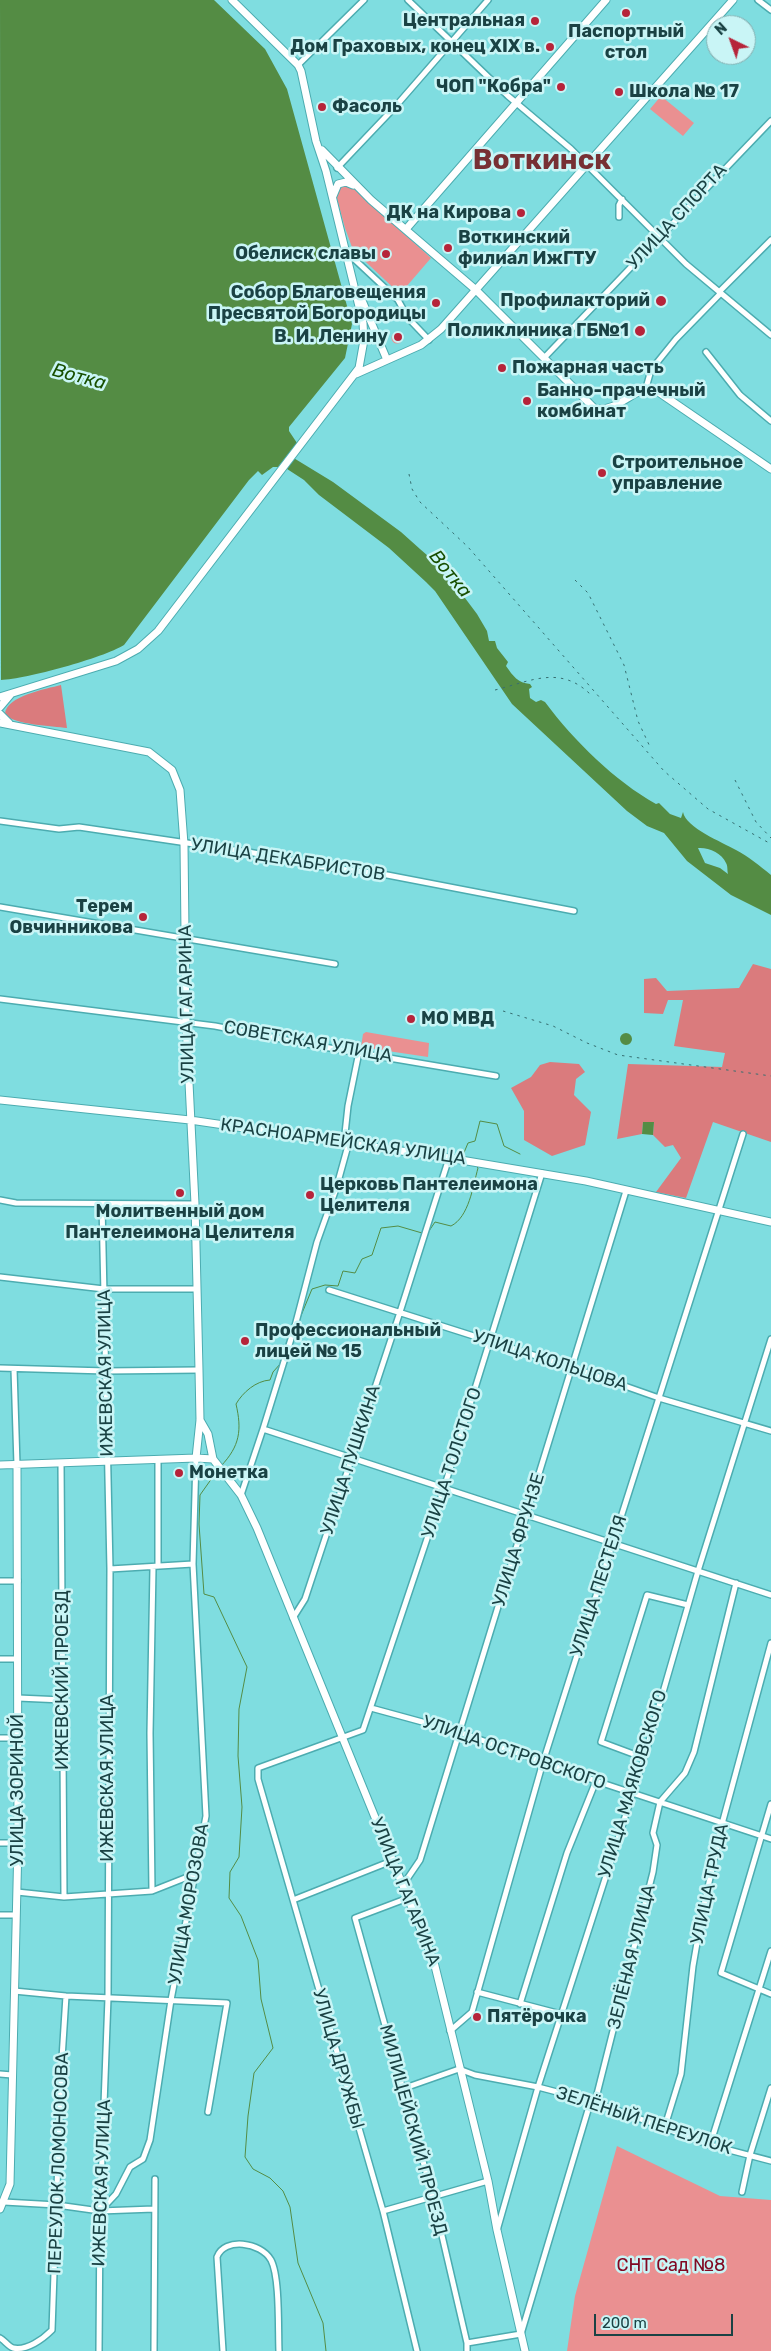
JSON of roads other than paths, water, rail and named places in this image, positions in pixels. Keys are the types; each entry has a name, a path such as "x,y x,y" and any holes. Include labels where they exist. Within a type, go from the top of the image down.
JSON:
{"main road":[{"path":"232,0 298,65 347,258 387,360"},
{"path":"407,228 606,0"},
{"path":"356,374 428,340 476,290 733,0"},
{"path":"316,141 337,168 476,290 596,409 605,410 613,408 646,388 656,390 771,470"},
{"path":"332,201 333,192 338,184 346,182 356,186"},
{"path":"0,697 14,691 116,661 145,644 158,631 356,374 362,357 364,331 353,277"},
{"path":"0,707 14,691"},
{"path":"0,714 5,721 13,726"},
{"name":"УЛИЦА ГАГАРИНА","path":"0,723 135,749 158,757 172,770 180,790 184,844 186,1022 195,1204 200,1420"},
{"name":"КРАСНОАРМЕЙСКАЯ УЛИЦА","path":"0,1100 190,1120 449,1158 542,1173 771,1222"},
{"path":"0,1465 158,1459 213,1459 208,1434 200,1420"},
{"path":"196,1458 200,1420"},
{"name":"УЛИЦА ГАГАРИНА","path":"213,1459 241,1495 294,1618 434,1962 488,2181 497,2230 525,2351"},
{"name":"УЛИЦА ЗОРИНОЙ","path":"2,2205 10,2184 18,1843 17,1465"}],"street":[{"path":"298,65 364,0"},
{"path":"408,0 516,102 587,163 658,237 720,293 771,335"},
{"path":"337,168 395,107 488,0"},
{"path":"758,0 771,10"},
{"name":"УЛИЦА СПОРТА","path":"544,358 771,121"},
{"path":"619,217 619,205 622,199"},
{"path":"646,388 651,370 676,339 771,240"},
{"path":"347,258 353,258 367,268 398,300 408,318 428,340"},
{"path":"706,352 740,395 771,421"},
{"name":"УЛИЦА ДЕКАБРИСТОВ","path":"0,821 59,829 79,827 248,852 288,859 306,865 382,874 574,911"},
{"path":"0,907 335,964"},
{"name":"СОВЕТСКАЯ УЛИЦА","path":"0,999 186,1022 496,1076"},
{"path":"241,1495 295,1326 317,1242 336,1189 347,1143 348,1106 359,1052"},
{"name":"УЛИЦА ПЕСТЕЛЯ","path":"450,2031 472,2012 543,1762 743,1134"},
{"name":"УЛИЦА ПУШКИНА","path":"294,1618 305,1599 449,1158"},
{"name":"УЛИЦА ТОЛСТОГО","path":"341,1737 363,1730 371,1708 491,1341 542,1173"},
{"name":"УЛИЦА ФРУНЗЕ","path":"403,1885 420,1860 626,1190"},
{"path":"0,1200 16,1203 195,1204"},
{"name":"ИЖЕВСКАЯ УЛИЦА","path":"99,2351 100,2211 108,1998 110,1569 102,1204"},
{"path":"0,1277 104,1289 197,1289"},
{"name":"УЛИЦА КОЛЬЦОВА","path":"329,1290 572,1367 659,1398 771,1431"},
{"name":"УЛИЦА МАЯКОВСКОГО","path":"497,2230 560,2014 644,1758 698,1571 771,1339"},
{"path":"0,1368 106,1371 199,1370"},
{"name":"УЛИЦА ЗОРИНОЙ","path":"14,1369 17,1465"},
{"path":"263,1429 771,1595"},
{"name":"УЛИЦА МОРОЗОВА","path":"100,2211 116,2194 130,2167 143,2159 150,2140 172,2000 206,1816 193,1564 196,1458"},
{"path":"152,1892 150,1733 158,1459"},
{"name":"ИЖЕВСКИЙ ПРОЕЗД","path":"61,1463 64,1897"},
{"path":"110,1569 193,1564"},
{"path":"0,1581 18,1581"},
{"name":"ЗЕЛЁНАЯ УЛИЦА","path":"521,2334 588,2110 596,2102 653,1872 657,1845 653,1833 660,1802 685,1773 694,1752 736,1583"},
{"path":"644,1758 601,1742 647,1595 688,1606"},
{"name":"УЛИЦА ТРУДА","path":"665,2126 682,2074 693,1966 702,1914 722,1824 771,1643"},
{"path":"0,1659 18,1659"},
{"path":"18,1698 63,1700"},
{"name":"УЛИЦА ОСТРОВСКОГО","path":"371,1708 460,1732 596,1781 771,1840"},
{"name":"УЛИЦА ДРУЖБЫ","path":"341,1737 258,1768 258,1779 383,2211 417,2351"},
{"path":"0,1738 19,1738"},
{"path":"520,2004 567,1853 596,1781"},
{"path":"771,1804 721,1973 771,1994"},
{"path":"0,1843 18,1843"},
{"path":"293,1900 394,1860"},
{"path":"17,1892 64,1897 152,1892 195,1874"},
{"name":"МИЛИЦЕЙСКИЙ ПРОЕЗД","path":"408,1898 355,1918 433,2197 467,2343 467,2351"},
{"path":"0,1915 16,1915"},
{"path":"710,2145 771,1951"},
{"path":"14,1991 66,1996 227,2003 208,2112"},
{"path":"477,1992 560,2014"},
{"name":"ПЕРЕУЛОК ЛОМОНОСОВА","path":"0,2338 13,2348 25,2348 41,2340 52,2330 61,2074 66,1996"},
{"path":"402,2089 459,2069"},
{"name":"ЗЕЛЁНЫЙ ПЕРЕУЛОК","path":"459,2069 475,2075 538,2087 596,2102 665,2126 710,2145 771,2161"},
{"path":"0,2074 12,2075"},
{"path":"742,2192 750,2155 771,2088"},
{"path":"154,2351 155,2179"},
{"path":"383,2211 488,2181"},
{"path":"2,2205 57,2205 100,2211 154,2209"},
{"path":"223,2351 217,2258 219,2251 225,2247 248,2244 257,2246 266,2252 274,2272 279,2351"},
{"path":"467,2343 521,2334"}],"water":[{"name":"Вотка","path":"0,0 214,0 265,49 287,89 352,324 345,358 289,427 289,431 297,443 278,467 273,467 262,475 258,471 249,480 124,645 99,656 64,667 28,676 1,680"},
{"path":"292,457 333,482 401,532 436,563 450,584 456,586 477,614 487,631 489,641 495,641 497,648 508,662 506,666 511,673 519,681 530,684 532,687 529,689 530,698 536,702 541,700 545,702 582,745 625,784 656,804 659,803 670,814 681,818 683,812 697,829 745,855 771,875 771,915 731,895 687,861 664,833 647,826 627,811 512,704 435,591 389,548 319,495 304,480 284,467","holes":["698,848 714,851 721,856 727,864 728,874 720,868 705,863"]},
{"path":"626,1033 632,1039 626,1045 620,1039"},
{"path":"643,1122 654,1122 653,1135 642,1134"}],"waterway":[{"path":"466,1157 463,1155 468,1143 475,1141 480,1121 497,1124 504,1146 520,1154"},
{"path":"429,1231 435,1222 451,1226 462,1216 469,1200 478,1168 475,1165"},
{"path":"300,1318 312,1289 325,1285 338,1286 343,1271 355,1273 362,1259 372,1255 381,1228 398,1226 422,1233"},
{"path":"221,1466 232,1452 238,1437 239,1422 236,1404 250,1388 260,1382 270,1380 273,1372 281,1363 293,1324"},
{"path":"217,1471 200,1495 199,1524 204,1594 214,1597 247,1667 239,1709 238,1756 242,1807 239,1857 230,1872 229,1898 241,1916 258,1960 261,1999 273,2048 254,2073 245,2157 253,2169 270,2178 283,2191 290,2207 298,2263 323,2323 326,2351"}],"railway":[{"path":"409,474 412,489 420,502 468,547 664,771 708,809 771,844"},
{"path":"575,580 588,593 624,665 638,721 651,749"},
{"path":"495,690 533,680 556,678 568,680 579,685 590,694"},
{"path":"735,780 756,822 771,838"},
{"path":"503,1011 553,1026 587,1043 618,1055 771,1076"}],"place":[{"name":"Паспортный стол","path":"626,13"},
{"name":"Центральная","path":"535,21"},
{"name":"Дом Граховых, конец XIX в.","path":"550,47"},
{"name":"ЧОП \"Кобра\"","path":"561,87"},
{"name":"Школа № 17","path":"619,92"},
{"name":"Фасоль","path":"322,107"},
{"name":"ДК на Кирова","path":"521,213"},
{"name":"Воткинский филиал ИжГТУ","path":"448,248"},
{"name":"Обелиск славы","path":"386,254"},
{"name":"Профилакторий","path":"661,301"},
{"name":"Собор Благовещения Пресвятой Богородицы","path":"436,303"},
{"name":"Поликлиника ГБ№1","path":"640,331"},
{"name":"В. И. Ленину","path":"398,337"},
{"name":"Пожарная часть","path":"502,368"},
{"name":"Банно-прачечный комбинат","path":"527,401"},
{"name":"Строительное управление","path":"602,473"},
{"name":"Терем Овчинникова","path":"143,917"},
{"name":"МО МВД","path":"411,1019"},
{"name":"Молитвенный дом Пантелеимона Целителя","path":"180,1193"},
{"name":"Церковь Пантелеимона Целителя","path":"310,1195"},
{"name":"Профессиональный лицей № 15","path":"245,1341"},
{"name":"Монетка","path":"179,1473"},
{"name":"Пятёрочка","path":"477,2017"}],"district":[{"name":"Воткинск","path":"542,161"}],"park label":[{"name":"СНТ Сад №8","path":"671,2266"}]}
